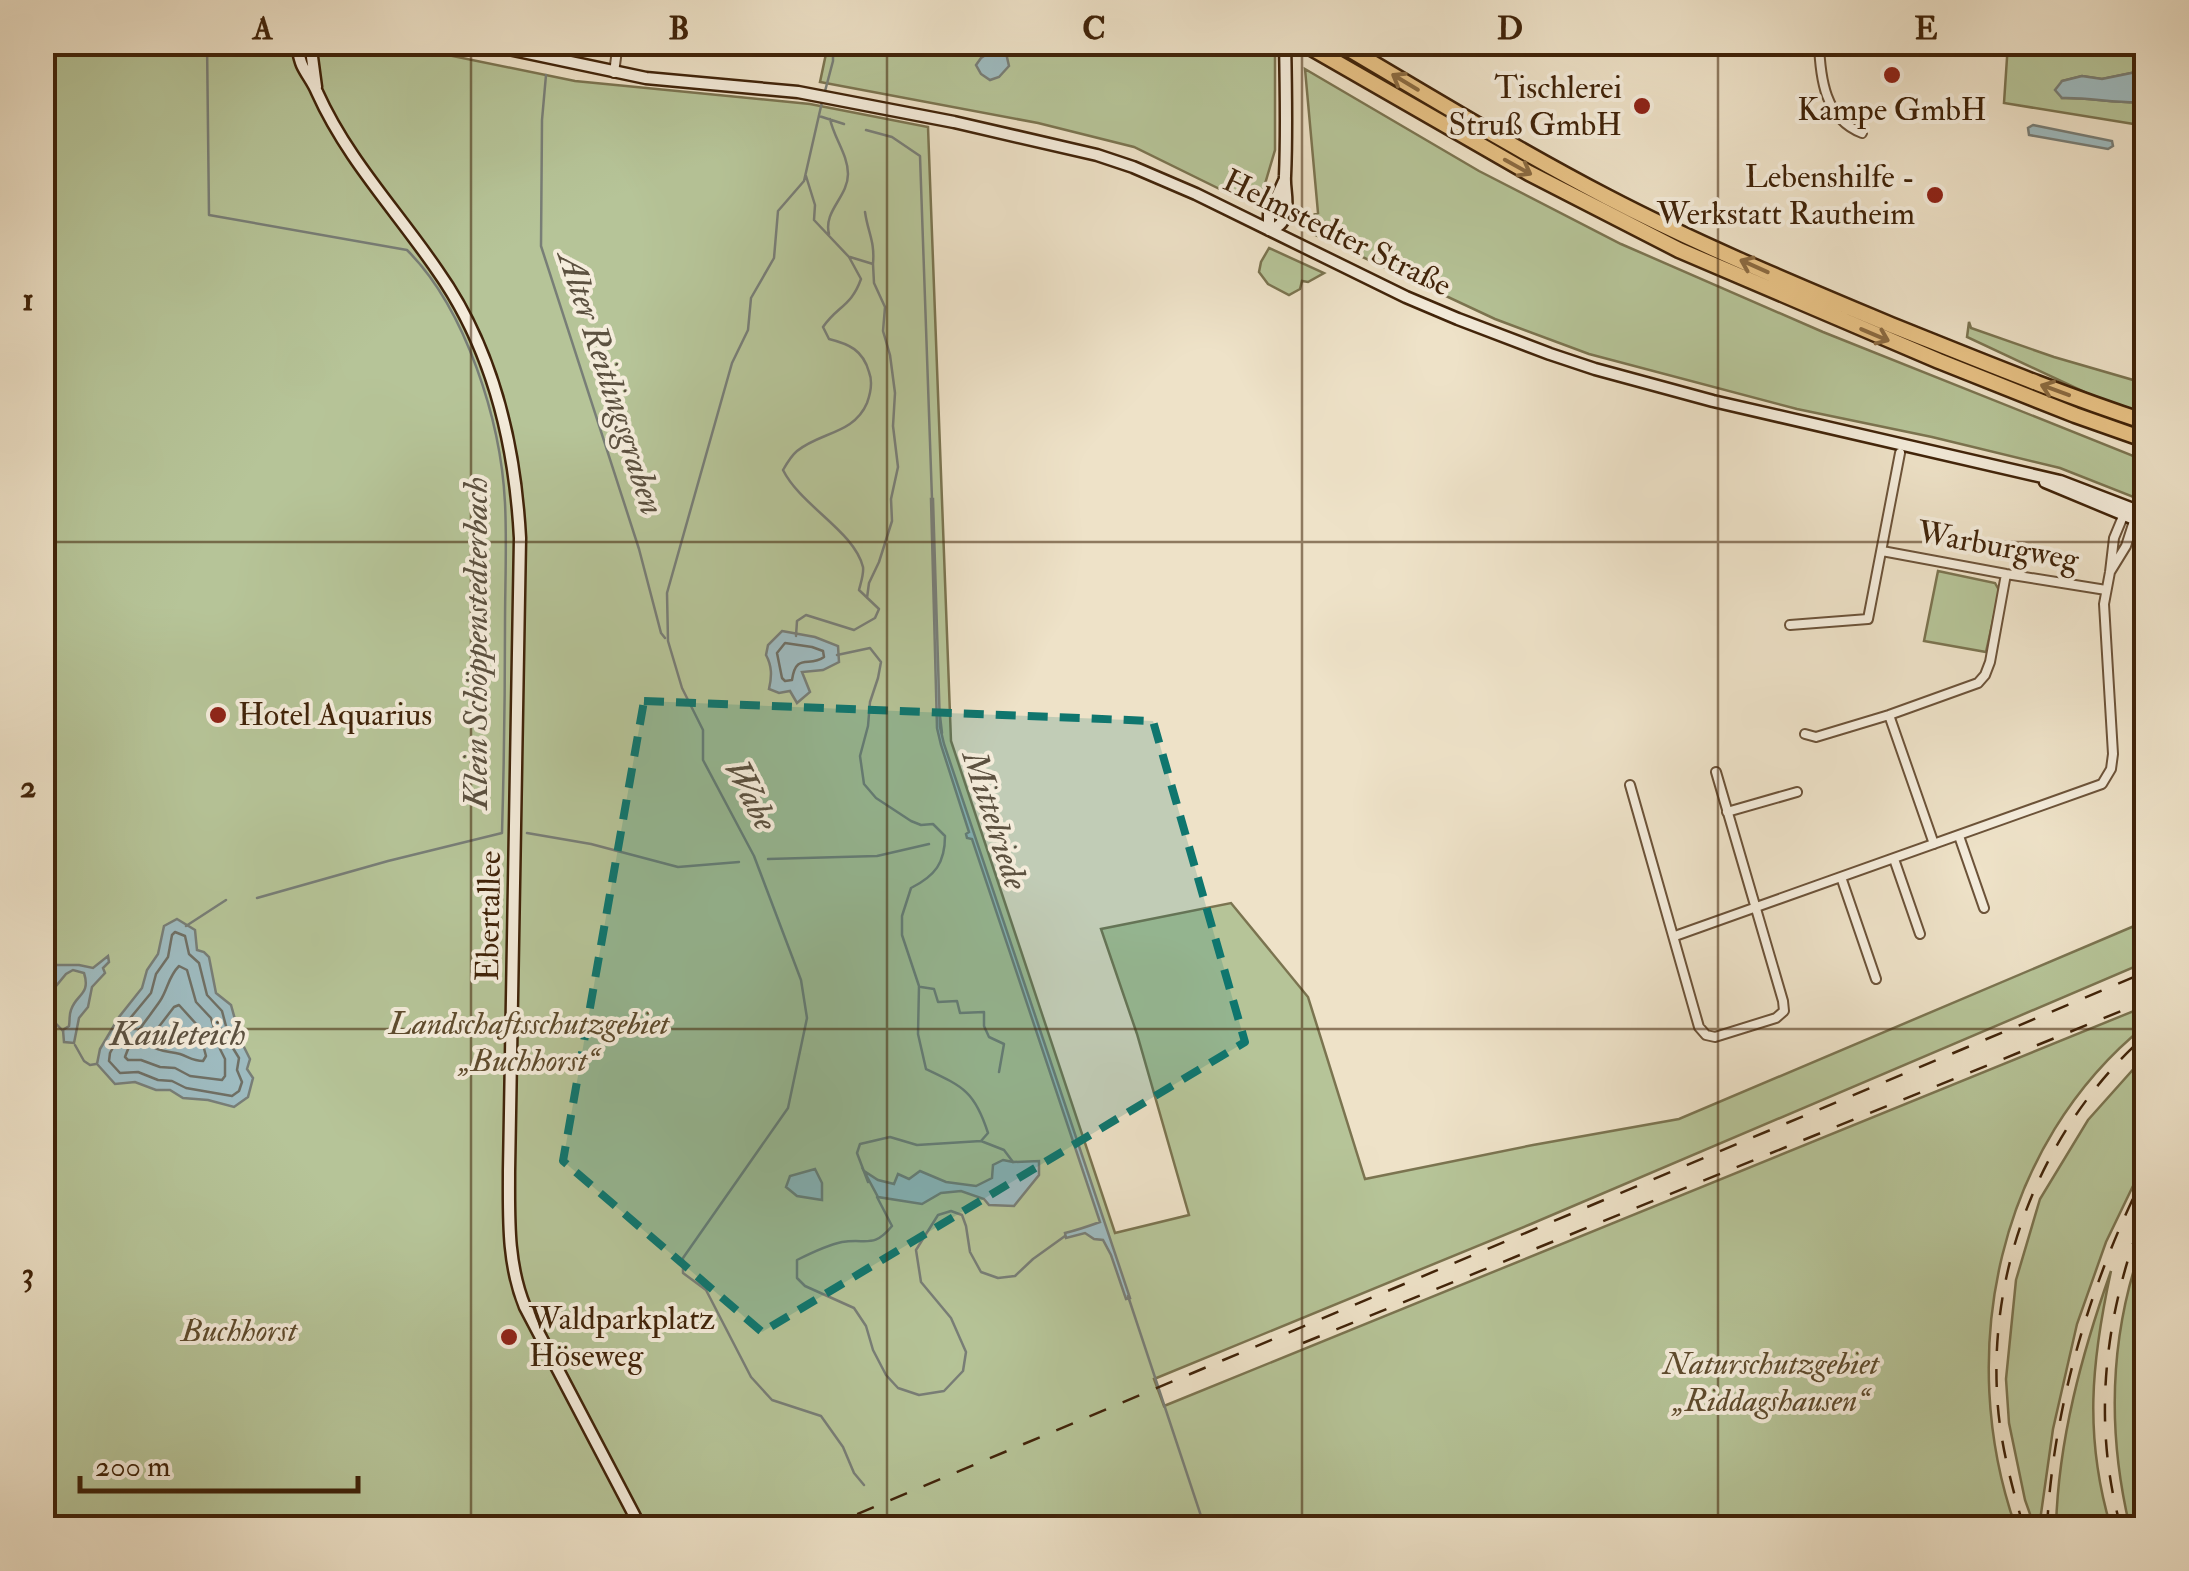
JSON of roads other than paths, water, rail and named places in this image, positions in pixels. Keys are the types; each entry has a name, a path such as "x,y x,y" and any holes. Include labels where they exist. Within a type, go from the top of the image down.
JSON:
{"highway":[{"path":"1301,42 1529,174 1679,250 1922,354 2146,440"},
{"path":"1343,46 1536,159 1686,235 2004,371 2146,422"}],"street":[{"name":"Ebertallee","path":"296,42 303,67 348,150 459,305 486,364 506,424 520,538 510,1250 525,1307 641,1528"},
{"name":"Ebertallee","path":"310,42 316,88"},
{"name":"Helmstedter Straße","path":"476,42 614,73 798,92 1097,155 1166,180 1458,319 1595,369 1713,402 2060,481 2142,517"},
{"path":"614,73 618,42"},
{"path":"1270,230 1268,214 1284,180 1286,154 1284,42"},
{"path":"1819,42 1828,100 1848,127 1862,133"},
{"path":"1790,625 1868,619 1900,453"},
{"name":"Helmstedter Straße","path":"2030,476 2123,514 2142,517"},
{"path":"1675,936 2102,784 2109,775 2113,754 2104,621 2106,590 2114,538 2123,514"},
{"path":"2110,572 2142,517"},
{"name":"Warburgweg","path":"1882,551 2106,590"},
{"path":"1805,734 1816,737 1978,682 1990,662 2006,574"},
{"path":"1889,715 1934,844"},
{"path":"1630,785 1699,1027 1706,1035 1715,1037 1784,1012 1716,772"},
{"path":"1727,812 1797,792"},
{"path":"1959,836 1984,908"},
{"path":"1894,859 1920,934"},
{"path":"1841,877 1876,979"}],"water":[{"path":"993,50 1006,53 1009,66 990,80 976,65"},
{"path":"2146,70 2146,102 2062,98 2055,90 2062,81 2082,76 2102,79"},
{"path":"2033,125 2112,141 2113,146 2108,149 2029,135 2028,128"},
{"path":"931,499 940,727 944,744 1130,1298 1126,1299 1103,1240 1085,1233 1066,1238 1065,1233 1100,1222 972,839 967,838 969,832 941,745 937,728"},
{"path":"782,631 838,646 839,662 823,670 802,672 810,692 797,703 790,691 779,693 769,689 768,645"},
{"name":"Kauleteich","path":"177,919 195,930 197,950 209,957 216,993 231,1005 250,1059 247,1069 253,1078 248,1097 234,1107 183,1098 170,1090 156,1090 135,1082 115,1084 97,1064 100,1049 142,988 147,970 158,954 164,926"},
{"path":"108,956 105,973 92,987 88,1007 79,1018 74,1043 64,1042 63,1030 69,1026 73,1005 86,986 84,973 73,970 56,986 48,984 45,989 43,965 93,968"},
{"path":"1003,1160 1039,1161 1039,1175 1014,1206 989,1205 984,1199 961,1191 941,1193 922,1204 878,1197 864,1171 894,1184 898,1174 909,1179 920,1171 946,1182 976,1186 992,1178 993,1165"},
{"path":"815,1169 822,1183 822,1200 797,1196 786,1187 790,1176"}],"waterway":[{"name":"Klein Schöppenstedterbach","path":"207,42 209,215 407,250 447,303 477,368 496,437 505,503 502,833 257,898"},
{"name":"Wabe","path":"824,95 833,61 833,42"},
{"name":"Alter Reitlingsgraben","path":"546,75 541,246 665,638"},
{"name":"Wabe","path":"822,102 804,181 778,211 774,258 751,298 748,330 732,363 667,593 668,641 682,688 703,730 703,760 754,856 801,980 807,1018 788,1108 683,1258 683,1273 706,1290 751,1377 772,1400 821,1416 864,1485"},
{"name":"Mittelriede","path":"819,116 844,124"},
{"path":"829,234 829,218 848,174 830,119"},
{"name":"Mittelriede","path":"866,130 892,137 920,156 932,499"},
{"path":"796,636 797,621 806,615 854,630 875,618 879,609 859,590 863,570 858,554 783,470 797,451 854,421 867,403 871,387 863,358 849,346 829,339 823,327 853,295 861,279 849,257 814,220 815,205 806,176"},
{"path":"865,212 873,264"},
{"path":"850,257 873,264 874,283 885,307 883,331 895,393 893,426 898,467 891,499 892,521 867,598"},
{"path":"837,655 870,648 881,662 860,756 864,784 876,798 911,821 933,824 945,836 937,868 911,888 902,916 902,935 919,986 918,1034 926,1069 959,1086 973,1099 988,1133 981,1141"},
{"name":"Mittelriede","path":"940,716 942,733"},
{"path":"527,833 591,844 678,867 739,862"},
{"path":"768,859 877,856 929,844"},
{"path":"186,926 226,900"},
{"path":"921,987 934,989 938,1002 957,1001 960,1013 984,1012 989,1037 1004,1044 999,1072"},
{"path":"42,1009 63,1031"},
{"path":"75,1045 84,1061 96,1064"},
{"path":"868,1182 857,1153 860,1144 890,1137 917,1145 981,1141 1004,1150 1013,1162"},
{"path":"877,1197 892,1226 874,1240 836,1243 797,1260 797,1278 805,1286 854,1308 866,1326 886,1375 898,1388 919,1395 944,1391 963,1371 966,1352 951,1318 921,1282 916,1250 938,1215 951,1211 962,1215 970,1252 981,1272 998,1278 1015,1276 1065,1236"},
{"name":"Mittelriede","path":"1128,1296 1205,1528"}],"railway":[{"path":"824,1528 2146,972"},
{"path":"1303,1343 2146,1001"},
{"path":"2024,1528 2006,1461 1997,1393 2003,1293 2015,1244 2031,1197 2053,1152 2111,1070 2146,1035"},
{"path":"2047,1528 2057,1436 2078,1345 2108,1256 2146,1172"},
{"path":"2121,1528 2106,1447 2107,1366 2121,1287 2146,1208"}],"place":[{"name":"Kampe GmbH","path":"1892,75"},
{"name":"Tischlerei Struß GmbH","path":"1642,106"},
{"name":"Lebenshilfe - Werkstatt Rautheim","path":"1935,195"},
{"name":"Hotel Aquarius","path":"218,715"},
{"name":"Waldparkplatz Höseweg","path":"509,1337"}],"park label":[{"name":"Landschaftsschutzgebiet „Buchhorst“","path":"529,1042"},
{"name":"Buchhorst","path":"239,1331"},
{"name":"Naturschutzgebiet „Riddagshausen“","path":"1771,1382"}]}
